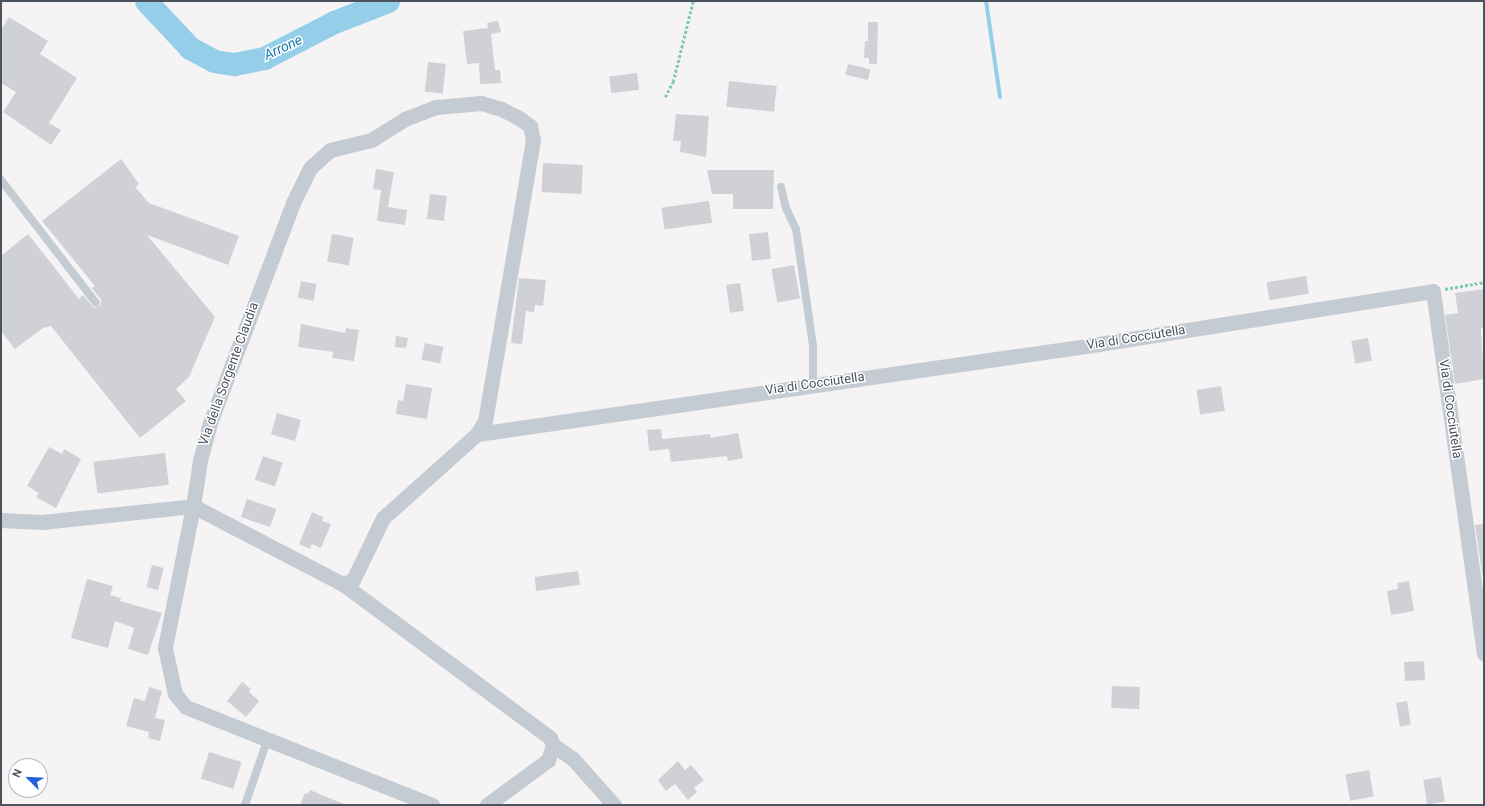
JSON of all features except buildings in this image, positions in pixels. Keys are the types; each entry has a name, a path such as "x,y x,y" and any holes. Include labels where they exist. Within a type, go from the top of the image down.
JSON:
{"street":[{"name":"Via della Sorgente Claudia","path":"432,805 268,738 186,707 175,694 170,678 165,648 193,506 203,445 217,402 296,197 308,171 318,158 334,148 371,140 420,112 453,103 491,105 510,113 530,126 533,140 486,421 477,434"},
{"name":"Via di Cocciutella","path":"477,434 813,384 1086,346 1433,291 1484,653"},
{"path":"344,584 353,580 358,575 383,518 477,434"},
{"path":"1,520 42,522 193,506 344,584 432,652 544,732 553,745 573,759 614,805"},
{"path":"487,805 548,760 553,745"}],"lane":[{"path":"1,180 96,303"},
{"path":"781,187 797,236 813,345 813,384"},
{"path":"245,805 268,738"}],"path":[{"path":"665,97 673,82 693,1"},
{"path":"1433,291 1484,282"}],"waterway":[{"name":"Arrone","path":"146,1 190,48 214,61 234,64 264,58 334,22 388,1"},
{"path":"986,1 1000,97"}]}
